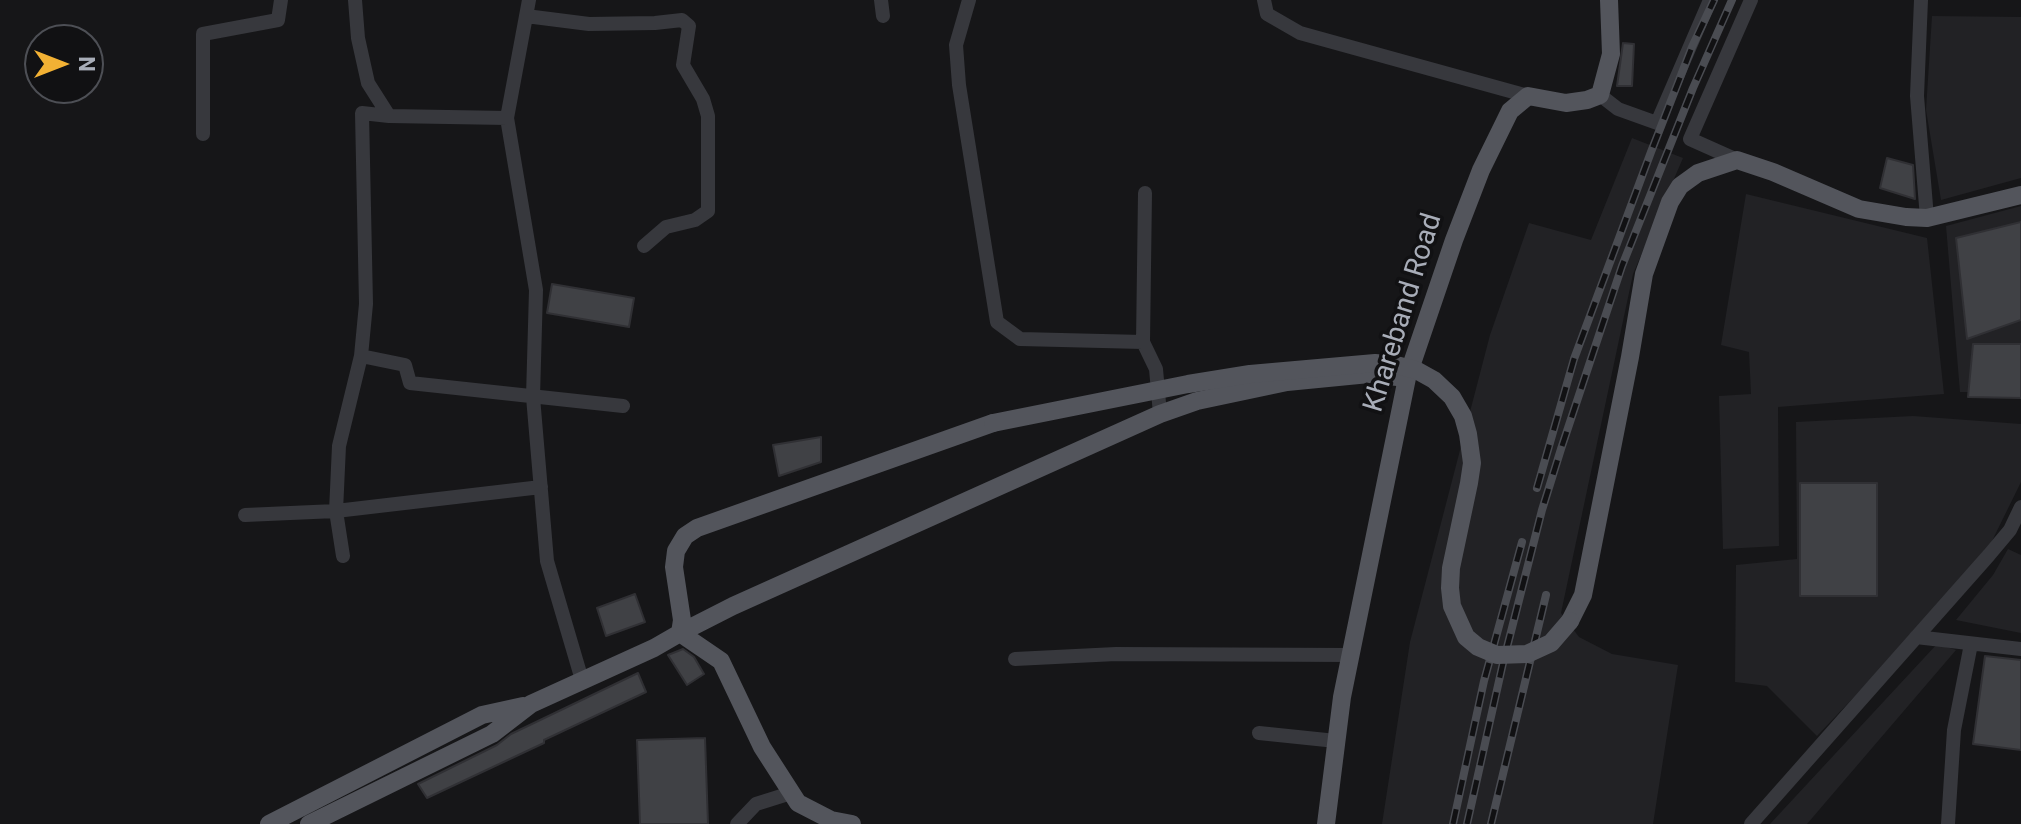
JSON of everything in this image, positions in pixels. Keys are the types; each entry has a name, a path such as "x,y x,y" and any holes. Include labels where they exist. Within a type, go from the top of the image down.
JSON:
{"main road":[{"path":"1528,96 1566,103 1600,95 1611,54 1609,0"},
{"name":"Khareband Road","path":"1326,824 1350,655 1407,378 1481,170 1510,111 1528,96"},
{"path":"680,633 682,620 674,567 676,551 685,536 697,528 993,423 1250,374 1375,363 1416,370 1434,380 1452,397 1463,416 1472,463 1451,568 1452,606 1459,626 1478,647 1497,655 1527,654 1558,637 1583,595 1644,274 1670,202 1680,186 1698,173 1737,160 1859,209 1906,217 1927,218 2021,195"},
{"path":"309,824 492,734 531,704 654,648 733,606 1160,414 1197,401 1287,382 1369,374 1407,378"},
{"path":"680,633 721,661 762,747 798,803 831,820 852,824"},
{"path":"269,824 482,715 531,704"}],"street":[{"path":"203,134 203,34 278,20 281,0"},
{"path":"355,0 358,38 368,83 389,116"},
{"path":"529,0 507,118 536,290 533,397 547,561 582,680"},
{"path":"881,0 883,16"},
{"path":"969,0 956,45 959,85 997,322 1020,339 1143,342"},
{"path":"1264,0 1267,14 1300,33 1528,96"},
{"path":"1600,95 1618,109 1657,123 1710,0"},
{"path":"1737,160 1690,139 1751,0"},
{"path":"1921,0 1917,96 1927,218"},
{"path":"526,16 589,24 682,20 689,26 683,65 703,99 708,116 708,211 695,220 666,227 644,246"},
{"path":"343,556 336,511 339,446 361,356 366,304 362,113 507,118"},
{"path":"1145,193 1143,342 1156,369 1160,414"},
{"path":"361,356 405,365 410,383 623,406"},
{"path":"245,515 336,511 541,487"},
{"path":"1751,824 1916,637 2016,532 2021,507"},
{"path":"1916,637 2021,649"},
{"path":"1948,824 1954,730 1971,644"},
{"path":"1015,659 1116,654 1350,655"},
{"path":"1259,733 1336,741"},
{"path":"737,824 756,804 791,793"}],"shaded area":[{"path":"1932,16 2021,17 2021,178 1941,200 1926,110"},
{"path":"1632,138 1683,158 1633,274 1561,613 1579,637 1612,654 1678,665 1653,824 1382,824 1410,642 1490,335 1529,223 1591,240"},
{"path":"1746,194 1927,238 1944,394 1778,407 1779,546 1723,549 1719,396 1751,394 1749,352 1721,345"},
{"path":"2021,206 2021,392 1960,392 1946,226"},
{"path":"1913,416 2021,424 2021,482 1991,543 1944,602 1817,736 1767,686 1735,682 1736,565 1797,559 1796,422"},
{"path":"2008,549 2021,555 2021,633 1956,620 1993,575"},
{"path":"1937,644 1956,650 1807,824 1770,824"}],"building":[{"path":"1623,43 1634,44 1632,86 1617,86"},
{"path":"1887,158 1913,165 1915,199 1880,188"},
{"path":"2021,222 2021,320 1967,339 1956,238"},
{"path":"552,284 634,298 629,327 547,313"},
{"path":"1973,344 2021,344 2021,398 1968,397"},
{"path":"821,437 821,462 779,476 773,445"},
{"path":"1800,483 1877,483 1877,596 1800,596"},
{"path":"635,594 645,622 606,636 597,608"},
{"path":"683,649 694,657 704,674 687,685 668,655"},
{"path":"1985,656 2021,660 2021,750 1973,744"},
{"path":"638,673 646,692 427,798 418,784 497,745 511,734"},
{"path":"705,738 708,824 640,824 637,740"}],"railway":[{"path":"1537,488 1574,359 1651,152 1714,0"},
{"path":"1467,824 1503,663 1561,449 1622,266 1693,88 1732,0"},
{"path":"1453,824 1484,681 1522,542"},
{"path":"1491,824 1546,595"}]}
